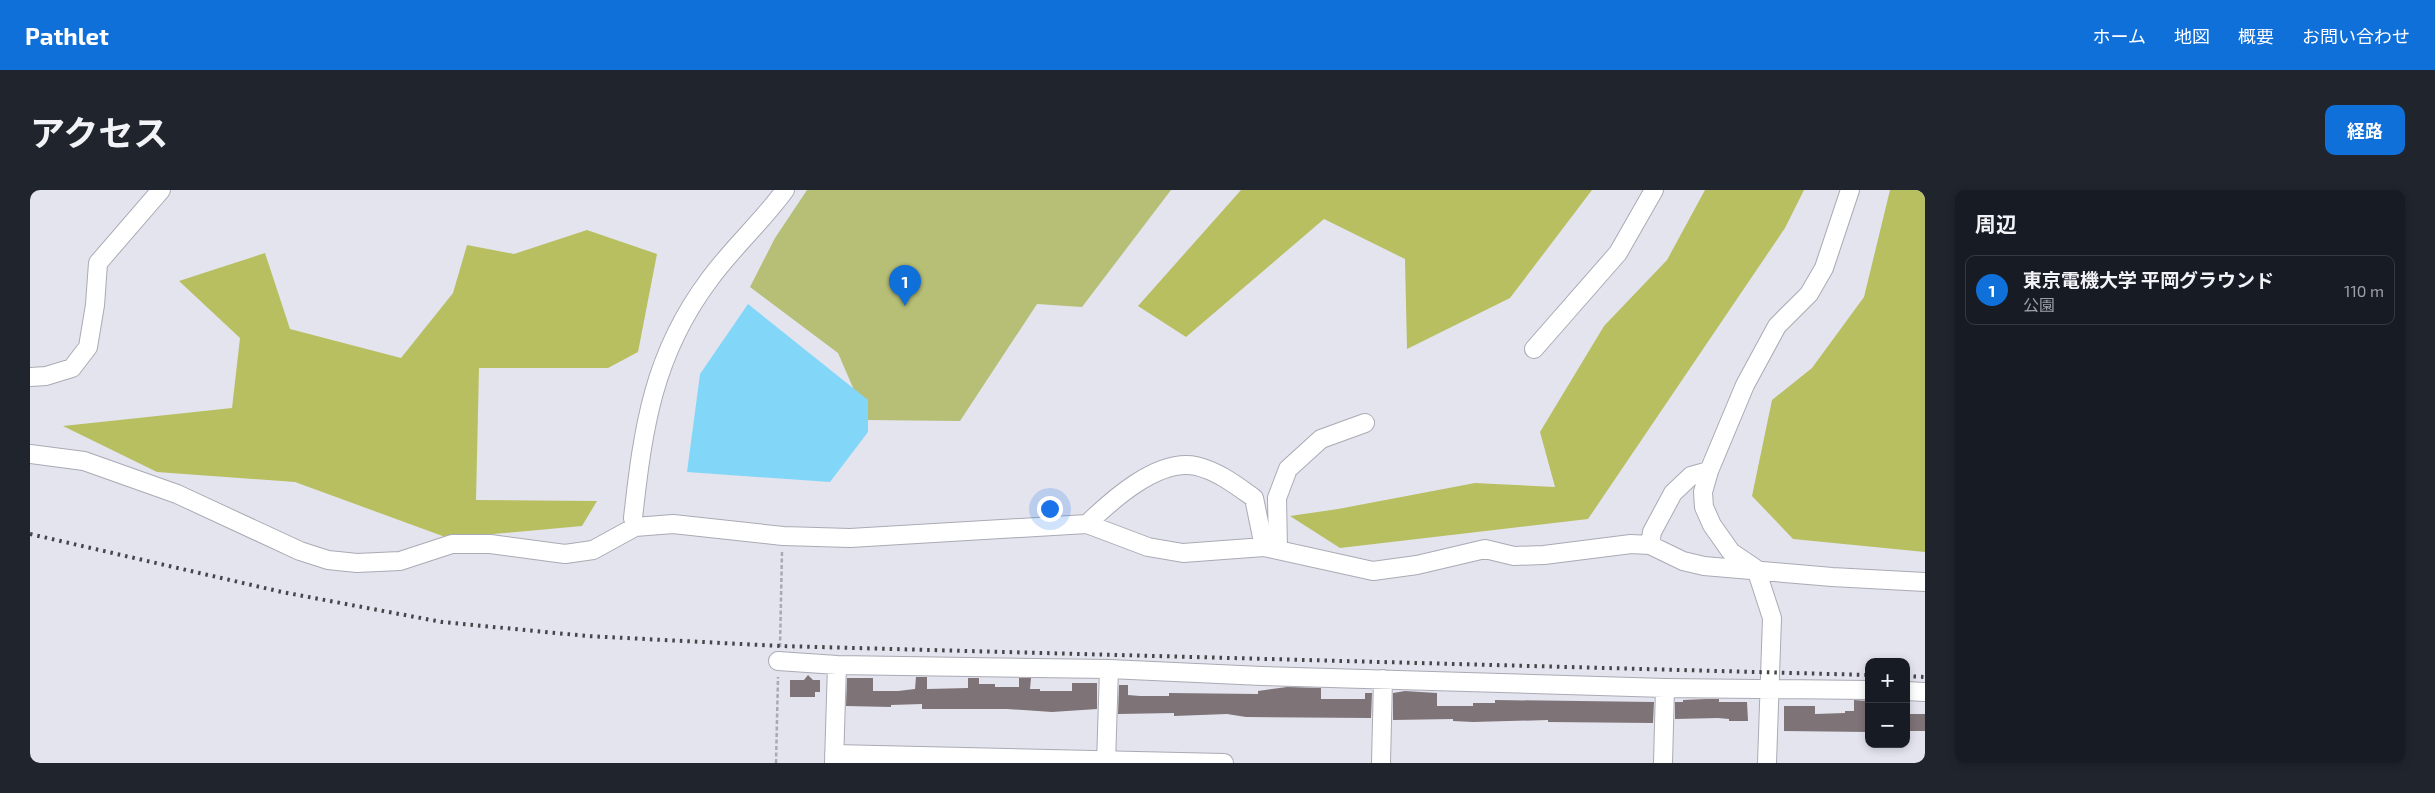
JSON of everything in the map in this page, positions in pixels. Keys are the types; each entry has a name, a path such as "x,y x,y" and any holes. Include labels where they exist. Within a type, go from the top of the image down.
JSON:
{"street":[{"path":"30,377 46,376 72,368 88,347 95,305 98,263 161,190"},
{"path":"1534,349 1618,253 1654,190"},
{"path":"1767,763 1772,618 1756,569 1731,552 1712,525 1704,507 1703,492 1709,471 1745,385 1777,326 1809,294 1824,268 1850,190"},
{"path":"635,528 633,518 649,407 665,358 681,324 709,280 782,191"},
{"path":"1271,548 1277,498 1288,469 1321,439 1365,423"},
{"path":"30,454 84,461 177,494 300,551 328,560 357,563 400,561 452,544 490,544 564,554 593,550 635,528 673,524 783,536 850,538 1087,524 1148,547 1183,553 1271,548 1315,560 1373,571 1417,566 1484,549 1522,556 1632,544 1650,545 1683,561 1704,566 1832,577 1925,582"},
{"path":"1087,524 1118,494 1145,479 1172,467 1196,466 1229,480 1254,498 1271,548"},
{"path":"1650,545 1652,532 1673,493 1691,476 1709,471"},
{"path":"778,661 837,665 1109,669 1262,676 1665,688 1865,690"},
{"path":"837,665 834,758 1224,763"},
{"path":"1106,762 1109,669"},
{"path":"1381,763 1382,679"},
{"path":"1663,763 1665,688"},
{"path":"1910,691 1925,692"}],"green space":[{"path":"807,190 1171,190 1082,307 1037,304 960,421 867,420 838,353 750,287 775,238"},
{"path":"1241,190 1592,190 1510,298 1407,349 1405,259 1324,219 1186,337 1138,306"},
{"path":"1705,190 1804,190 1785,228 1588,519 1340,548 1290,516 1338,509 1475,483 1555,487 1540,432 1604,326 1667,260"},
{"path":"1890,190 1925,190 1925,552 1793,539 1752,496 1772,400 1812,368 1864,297"},
{"path":"587,230 657,254 638,352 608,368 479,368 476,500 597,501 582,526 448,538 295,482 157,472 63,426 232,408 240,338 179,281 265,253 290,329 401,358 453,293 467,245 514,254"}],"water":[{"path":"748,304 868,400 868,432 830,482 687,472 700,374"}],"building":[{"path":"808,675 813,680 820,680 820,692 815,692 815,697 790,697 790,680 804,680"},
{"path":"916,677 927,677 927,689 968,688 968,678 979,678 979,684 995,684 995,687 1019,687 1019,678 1031,678 1030,689 1040,689 1040,691 1072,691 1072,683 1097,683 1097,709 1052,712 1007,709 922,709 922,704 891,705 891,707 846,706 847,678 873,678 873,691 898,691 915,689"},
{"path":"1119,685 1128,685 1128,695 1140,696 1169,696 1169,693 1258,694 1258,691 1287,687 1321,688 1321,699 1365,699 1365,693 1372,693 1371,718 1246,717 1227,714 1174,716 1174,713 1118,714"},
{"path":"1405,691 1437,693 1437,706 1473,706 1473,703 1495,703 1495,700 1654,702 1653,723 1548,722 1548,720 1473,722 1453,721 1453,719 1393,720 1393,693"},
{"path":"1719,699 1719,702 1747,702 1748,721 1729,721 1729,719 1718,718 1675,719 1675,702"},
{"path":"1854,700 1865,701 1865,732 1784,731 1784,706 1815,706 1815,714 1854,711"},
{"path":"1910,714 1925,714 1925,731 1910,731"}],"railway":[{"path":"30,534 282,592 442,622 587,636 780,646 1865,675"},
{"path":"1910,676 1925,677"}],"place":[{"name":"東京電機大学 平岡グラウンド","path":"905,306"}]}
